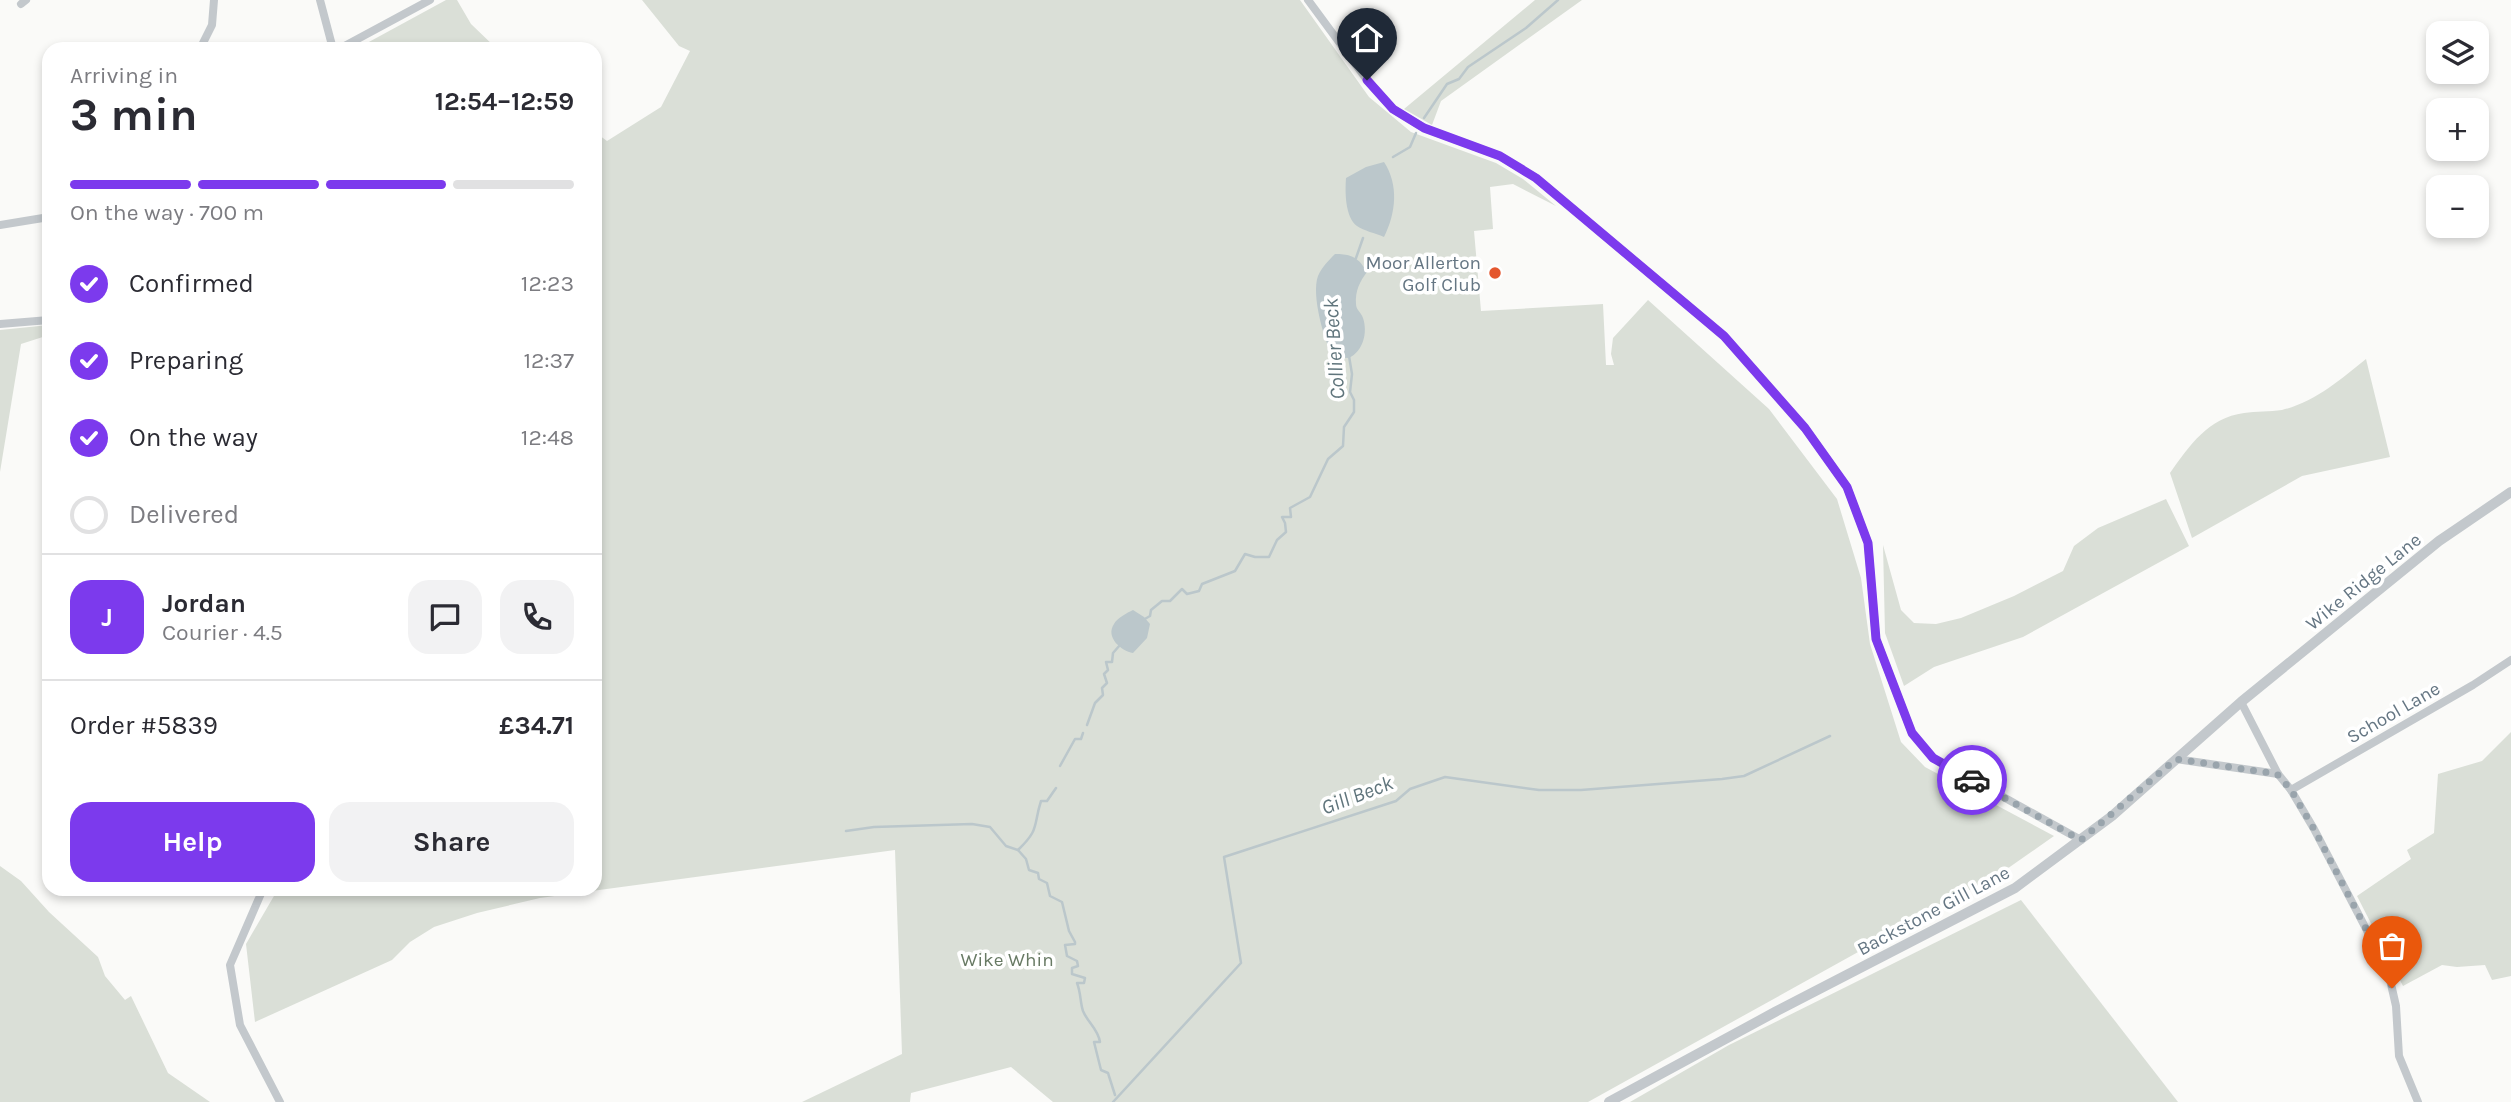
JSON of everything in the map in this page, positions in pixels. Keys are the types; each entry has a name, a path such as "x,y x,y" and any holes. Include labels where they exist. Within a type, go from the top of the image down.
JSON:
{"street":[{"path":"204,42 212,25 214,0"},
{"path":"320,0 331,42"},
{"path":"352,42 430,0"},
{"path":"1308,0 1367,80 1393,109 1424,128 1500,156 1536,178 1724,336 1805,428 1847,487 1868,543 1876,639 1912,733 1933,758 2081,840"},
{"path":"0,225 42,218"},
{"path":"0,324 42,321"},
{"name":"Wike Ridge Lane","path":"2241,702 2434,545 2511,492"},
{"name":"School Lane","path":"2291,790 2473,685 2511,660"},
{"path":"2241,702 2277,774 2291,790 2388,971 2396,1006 2399,1056 2418,1102"},
{"name":"Backstone Gill Lane","path":"1609,1102 1775,1012 2004,894 2081,840 2241,702"},
{"path":"2176,759 2277,774"},
{"path":"260,896 230,965 240,1025 280,1102"}],"green space":[{"path":"446,0 457,0 471,24 490,42 369,42"},
{"name":"Wike Whin","path":"642,0 1300,0 1369,97 1411,132 1496,163 1523,179 1556,206 1513,184 1490,187 1493,229 1474,231 1481,311 1603,304 1606,365 1614,365 1611,354 1613,338 1648,300 1769,409 1837,499 1861,578 1870,644 1901,742 1925,767 2054,836 2004,871 1588,1102 1053,1102 1011,1067 911,1093 910,1102 802,1102 902,1054 895,850 602,890 602,137 607,141 661,107 690,51 679,46"},
{"path":"1535,0 1582,0 1441,101 1432,125 1404,109"},
{"path":"42,326 42,337 21,344 0,472 0,330"},
{"path":"2366,359 2390,457 2302,476 2192,538 2170,473 2201,434 2231,416 2282,410 2305,402 2347,375"},
{"path":"2166,499 2189,546 2023,637 1934,667 1904,686 1885,633 1883,545 1901,610 1914,623 1936,624 1961,618 2014,596 2063,571 2074,546 2098,528"},
{"path":"2511,732 2511,976 2492,980 2485,965 2442,965 2403,986 2357,896 2411,859 2407,850 2434,833 2438,774 2482,761"},
{"path":"0,866 21,881 49,912 98,957 105,976 125,1000 131,996 168,1073 210,1102 0,1102"},
{"path":"274,896 555,896 477,913 434,927 410,942 392,960 255,1022 246,944"},
{"path":"2021,900 2178,1102 1630,1102 1729,1045"}],"water":[{"path":"1384,162 1392,180 1394,199 1384,237 1353,222 1348,211 1346,178 1366,167"},
{"path":"1335,254 1354,258 1367,272 1358,286 1356,299 1364,324 1364,335 1358,351 1349,358 1333,357 1322,329 1317,305 1318,276"},
{"path":"1133,610 1150,624 1147,638 1133,653 1119,646 1111,634 1115,622"}],"waterway":[{"name":"Collier Beck","path":"1424,118 1447,84 1459,79 1468,67 1526,28 1558,0"},
{"name":"Collier Beck","path":"1393,157 1410,147 1416,133"},
{"name":"Collier Beck","path":"1356,258 1363,238"},
{"name":"Collier Beck","path":"1143,620 1150,616 1151,610 1162,601 1170,601 1182,589 1187,594 1199,591 1202,584 1235,571 1245,554 1269,557 1277,540 1286,532 1282,517 1291,517 1290,508 1310,497 1328,459 1343,446 1344,427 1354,412 1354,400 1350,392 1352,374 1349,356"},
{"name":"Collier Beck","path":"1087,725 1095,703 1103,695 1102,688 1107,683 1104,674 1108,670 1106,662 1112,662 1113,653 1120,645"},
{"name":"Collier Beck","path":"1060,766 1075,739 1081,739 1083,733"},
{"name":"Gill Beck","path":"1113,1102 1241,963 1224,857 1396,801 1410,789 1445,777 1539,790 1581,790 1722,779 1744,776 1830,736"},
{"name":"Collier Beck","path":"1056,788 1047,801 1041,801 1033,832 1018,850 1026,859 1029,870 1038,873 1039,879 1047,883 1050,896 1062,902 1069,931 1075,942 1065,945 1067,956 1077,961 1078,966 1072,968 1072,974 1085,978 1084,983 1077,983 1082,1008 1099,1037 1100,1042 1094,1042 1101,1070 1108,1073 1115,1095"},
{"path":"846,831 874,827 972,824 990,827 1006,846 1018,850"}],"way so far":[{"path":"1972,780 2081,840 2176,759 2277,774 2291,790 2314,829 2388,971 2392,988"}],"place":[{"name":"Moor Allerton Golf Club","path":"1495,273"}],"route":[{"path":"1367,80 1393,109 1424,128 1500,156 1536,178 1724,336 1805,428 1847,487 1868,543 1876,639 1912,733 1933,758 1972,780"}]}
